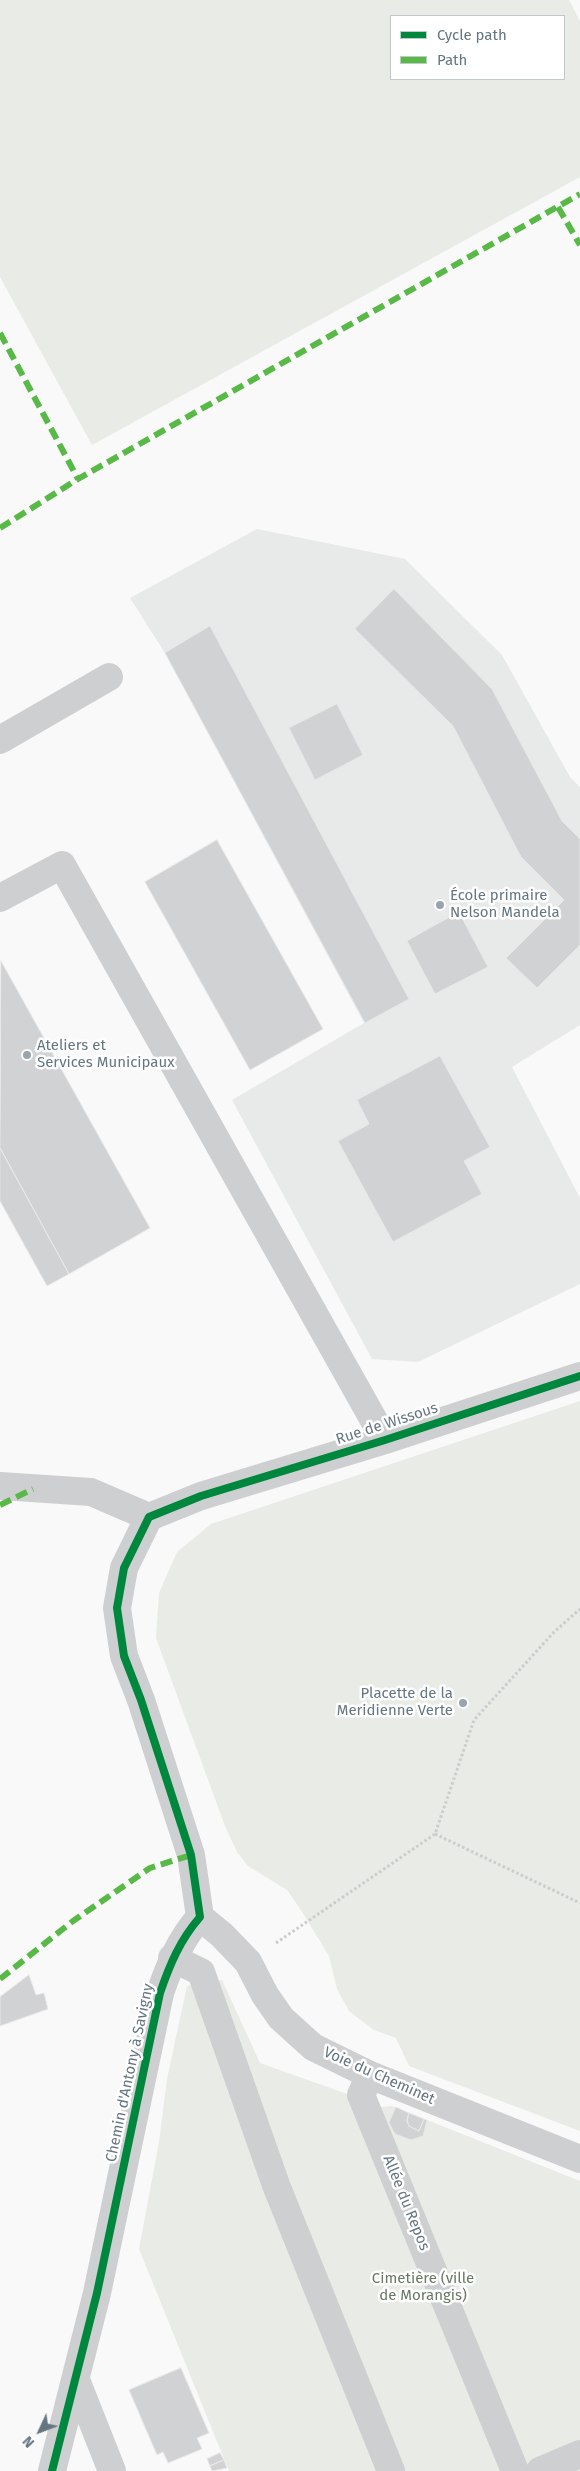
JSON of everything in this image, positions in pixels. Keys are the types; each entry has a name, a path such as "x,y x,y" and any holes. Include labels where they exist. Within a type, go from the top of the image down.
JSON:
{"street":[{"path":"0,740 109,677"},
{"path":"0,898 62,865 385,1440"},
{"name":"Rue de Wissous","path":"149,1517 201,1496 385,1440 580,1376"},
{"path":"0,1486 91,1492 149,1517 124,1568 117,1608 124,1656 141,1700 191,1855 200,1917"},
{"name":"Chemin d'Antony à Savigny","path":"52,2471 97,2293 160,1993 172,1958 185,1934 200,1917"},
{"name":"Voie du Cheminet","path":"200,1917 222,1935 248,1962 265,1995 281,2018 296,2034 313,2047 370,2075 580,2159"},
{"path":"172,1958 201,1972 276,2185 391,2471"},
{"name":"Allée du Repos","path":"370,2075 362,2094 515,2471"},
{"path":"76,2380 112,2471"},
{"path":"540,2471 580,2454"}],"path":[{"path":"248,1962 435,1834 474,1720 554,1632 580,1608"},
{"path":"435,1834 580,1903"}],"shaded area":[{"name":"École primaire Nelson Mandela","path":"257,529 405,559 502,655 570,777 580,787 580,1025 512,1067 580,1198 580,1284 418,1362 372,1359 232,1100 364,1023 165,653 130,598"}],"green space":[{"path":"0,0 569,0 580,21 580,177 92,445 0,277"},
{"path":"580,1401 580,2131 409,2066 396,2038 374,2030 349,2011 337,1989 329,1956 287,1890 248,1866 237,1852 225,1826 156,1638 159,1593 177,1552 211,1524"},
{"name":"Cimetière (ville de Morangis)","path":"222,1980 260,2063 350,2095 356,2109 392,2106 580,2181 580,2471 229,2471 139,2249 159,2142 167,2079 187,1986"}],"building":[{"path":"394,589 492,689 562,821 580,839 580,945 537,988 506,958 564,900 521,857 453,726 355,629"},
{"path":"210,626 409,999 365,1023 165,653"},
{"path":"337,704 363,755 315,780 289,728"},
{"path":"217,840 323,1029 250,1070 145,882"},
{"path":"459,912 488,967 435,994 407,941"},
{"name":"Ateliers et Services Municipaux","path":"1,961 150,1228 69,1274 0,1148"},
{"path":"440,1056 490,1147 464,1161 482,1194 393,1242 338,1141 369,1124 357,1100"},
{"path":"0,1148 69,1274 47,1286 0,1201"},
{"path":"29,1975 36,1995 44,1993 48,2009 0,2026 0,1997"},
{"path":"396,2107 409,2113 407,2121 409,2126 419,2131 424,2119 427,2120 423,2136 411,2140 395,2134 389,2123"},
{"path":"409,2113 424,2119 419,2131 409,2126 407,2121"},
{"path":"181,2368 209,2433 197,2438 202,2449 168,2463 163,2452 157,2455 129,2390"},
{"path":"220,2453 224,2460 210,2466 207,2459"},
{"path":"224,2460 227,2468 212,2471 210,2466"}],"marked path":[{"path":"0,528 78,479 580,194"},
{"path":"558,207 580,245"},
{"path":"0,333 78,479"},
{"path":"0,1505 33,1489"},
{"path":"0,1979 73,1921 150,1868 191,1855"}],"cycle path":[{"path":"52,2471 97,2293 160,1993 176,1953 200,1917 191,1855 141,1700 124,1656 117,1608 124,1568 149,1517 201,1496 385,1440 580,1376"}],"place":[{"name":"École primaire Nelson Mandela","path":"440,905"},
{"name":"Ateliers et Services Municipaux","path":"27,1055"},
{"name":"Placette de la Meridienne Verte","path":"463,1703"}]}
